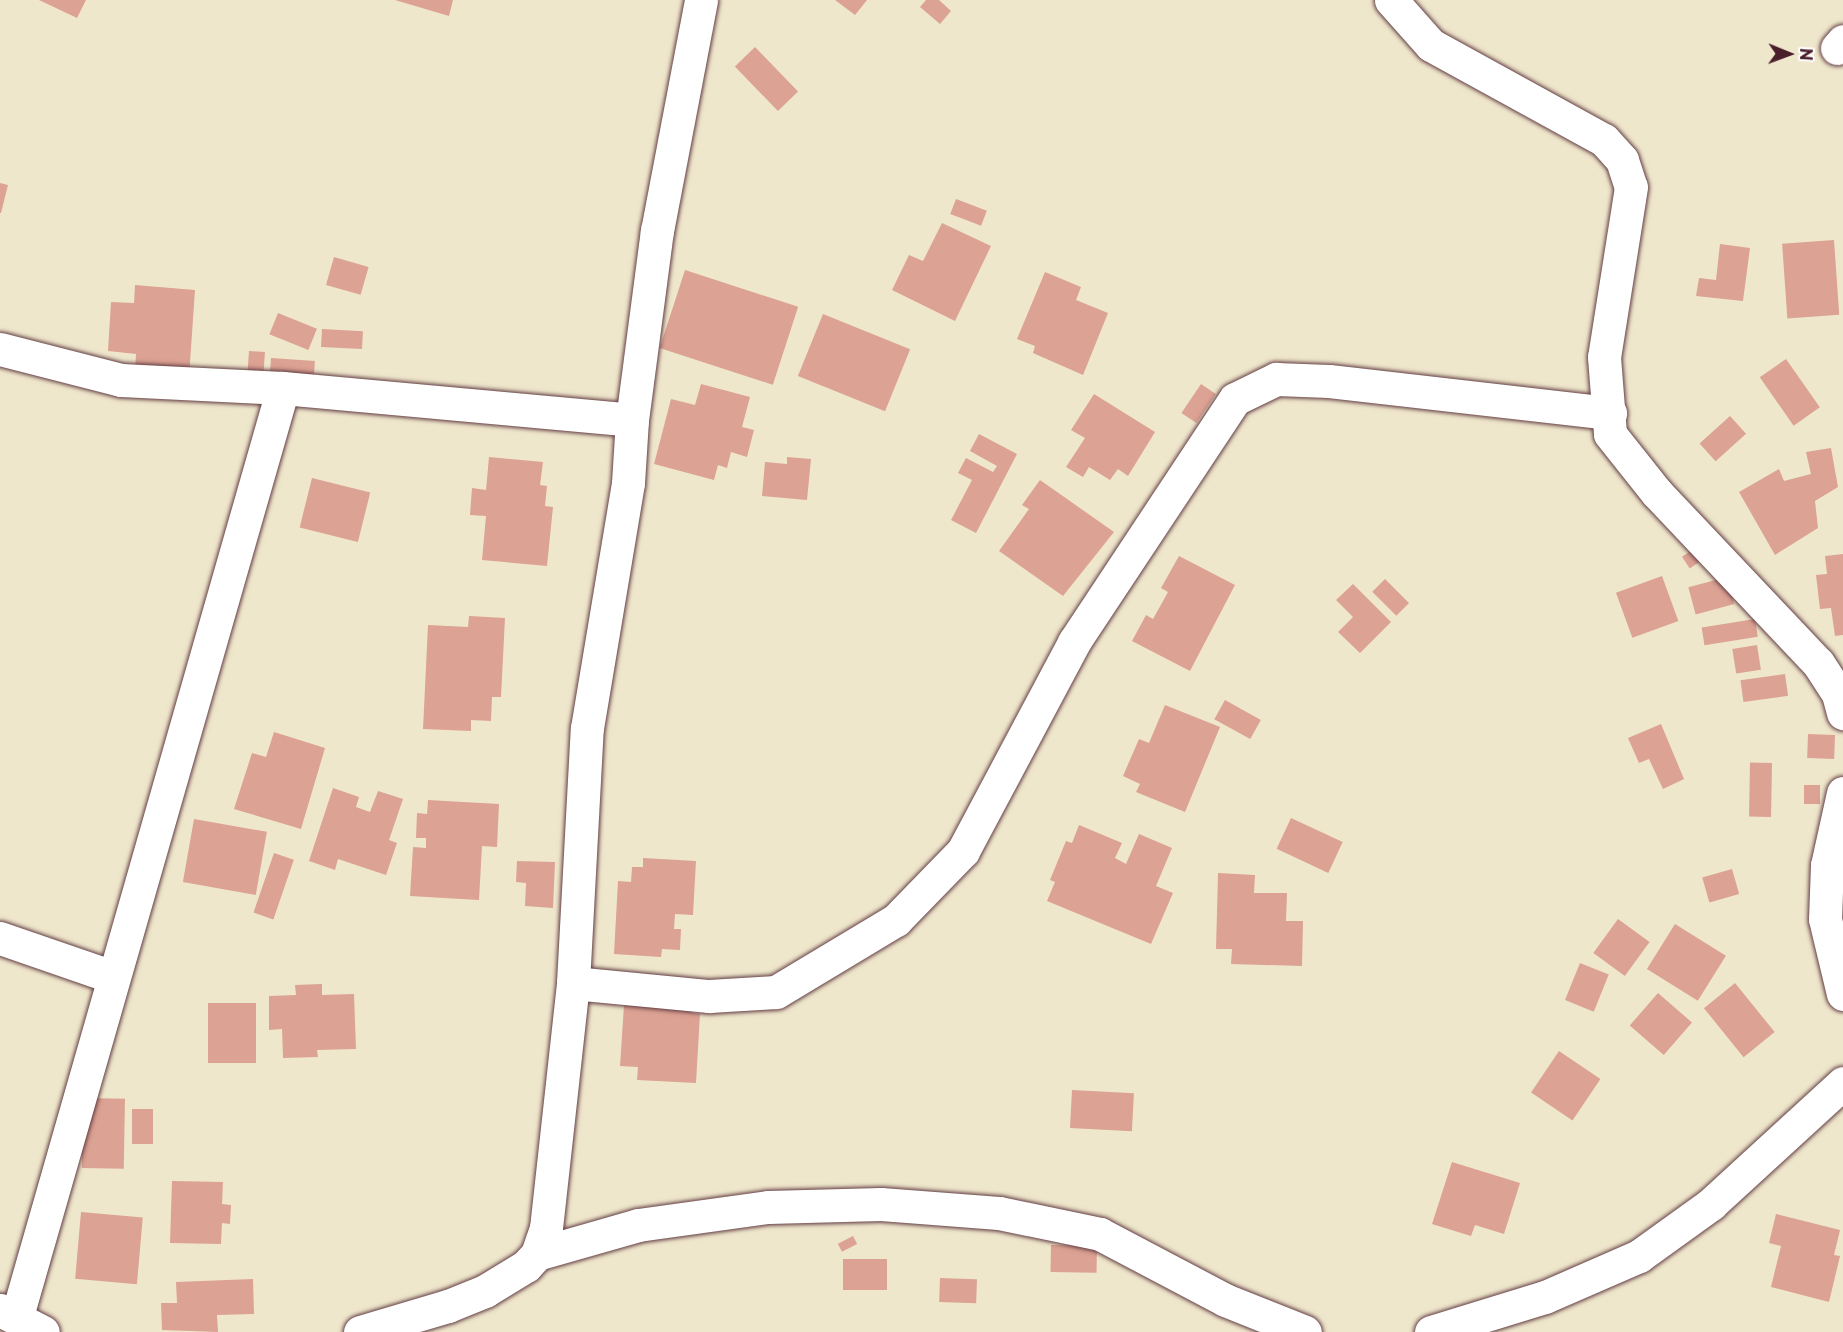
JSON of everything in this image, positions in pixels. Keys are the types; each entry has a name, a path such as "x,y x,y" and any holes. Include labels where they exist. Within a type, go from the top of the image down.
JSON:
{"street":[{"path":"360,1332 448,1306 485,1291 526,1266 537,1254 546,1228 573,983 587,728 628,483 632,420 657,231 701,0"},
{"path":"1391,0 1431,45 1604,140 1622,160 1630,187 1604,357 1610,434 1657,493 1818,663 1838,694 1843,713"},
{"path":"0,349 121,380 283,388 632,420"},
{"path":"573,983 709,996 776,992 896,921 963,851 1074,642 1235,399 1276,379 1329,381 1610,413"},
{"path":"20,1320 113,977 283,388"},
{"path":"1843,793 1827,865 1825,919 1843,994"},
{"path":"0,938 113,977"},
{"path":"1431,1332 1545,1297 1640,1256 1711,1204 1843,1083"},
{"path":"537,1254 638,1225 768,1207 881,1204 999,1213 1100,1234 1225,1300 1305,1332"}],"building":[{"path":"39,0 86,0 77,18"},
{"path":"395,0 453,0 449,16"},
{"path":"835,0 867,0 855,15"},
{"path":"926,0 939,0 951,11 940,24 920,7"},
{"path":"755,47 798,92 778,111 735,66"},
{"path":"0,183 8,185 1,213 0,213"},
{"path":"956,199 987,211 981,226 950,214"},
{"path":"942,223 991,246 955,321 892,290 909,255 923,261"},
{"path":"1834,240 1839,315 1787,318 1782,244"},
{"path":"1720,244 1750,248 1743,301 1696,296 1699,278 1716,280"},
{"path":"334,257 369,267 361,295 326,285"},
{"path":"685,270 798,307 773,385 660,348"},
{"path":"1045,272 1081,287 1076,300 1108,313 1083,375 1033,353 1035,346 1017,339"},
{"path":"135,285 195,290 189,377 135,373 136,354 108,351 111,302 134,303"},
{"path":"278,313 317,329 308,350 269,334"},
{"path":"823,314 910,349 885,411 798,376"},
{"path":"322,329 363,331 362,349 321,347"},
{"path":"249,351 265,352 263,374 247,373"},
{"path":"271,358 315,361 313,386 269,383"},
{"path":"1786,359 1820,407 1794,426 1760,377"},
{"path":"701,384 750,397 742,427 754,430 747,457 731,452 727,468 718,465 714,480 654,464 671,399 695,405"},
{"path":"1201,384 1216,394 1196,423 1181,413"},
{"path":"1094,394 1155,432 1128,476 1118,469 1110,480 1089,467 1083,477 1066,467 1085,438 1071,430"},
{"path":"1730,416 1746,434 1716,461 1700,443"},
{"path":"979,434 1017,454 976,533 951,520 972,480 958,473 966,458 993,472 997,466 970,451"},
{"path":"1831,448 1838,487 1815,501 1818,528 1775,555 1739,492 1779,469 1784,481 1811,474 1806,452"},
{"path":"489,457 543,462 540,485 547,486 545,506 553,507 547,566 482,560 486,516 470,515 472,488 486,490"},
{"path":"787,457 811,459 807,500 762,496 765,462 787,464"},
{"path":"312,478 370,493 358,542 300,527"},
{"path":"1040,480 1114,532 1063,596 999,551 1029,509 1022,505"},
{"path":"1701,544 1709,556 1690,568 1682,557"},
{"path":"1843,554 1843,635 1835,636 1831,608 1820,609 1816,575 1827,574 1825,556"},
{"path":"1179,556 1235,585 1190,671 1132,641 1146,615 1153,619 1168,592 1161,588"},
{"path":"1662,576 1678,621 1632,638 1616,593"},
{"path":"1727,577 1734,604 1696,614 1688,587"},
{"path":"1385,579 1409,603 1396,616 1372,592"},
{"path":"1353,584 1391,622 1360,653 1338,632 1353,617 1336,600"},
{"path":"469,616 505,618 501,697 492,697 491,721 471,720 471,731 423,729 428,625 468,627"},
{"path":"1755,619 1758,637 1704,645 1702,627"},
{"path":"1757,645 1761,670 1736,674 1732,649"},
{"path":"1785,674 1788,696 1743,702 1740,680"},
{"path":"1225,700 1261,720 1250,739 1214,719"},
{"path":"1165,705 1220,727 1185,812 1136,792 1140,784 1123,776 1139,739 1149,743"},
{"path":"1661,724 1684,779 1663,789 1649,759 1639,763 1628,738"},
{"path":"274,732 325,748 301,829 234,809 252,753 266,757"},
{"path":"1808,734 1835,735 1834,759 1807,758"},
{"path":"1750,763 1772,763 1771,817 1749,817"},
{"path":"1804,785 1820,785 1820,804 1804,804"},
{"path":"333,788 359,797 356,807 370,812 378,791 403,799 389,840 397,843 386,875 338,859 335,870 309,861"},
{"path":"428,800 499,804 497,847 482,846 479,900 410,896 413,847 426,848 426,838 416,838 417,813 427,814"},
{"path":"1291,818 1343,842 1328,873 1277,849"},
{"path":"194,819 267,832 256,895 183,882"},
{"path":"1079,825 1122,843 1115,858 1126,864 1139,834 1172,848 1156,886 1173,893 1151,944 1047,901 1055,882 1050,880 1066,841 1072,843"},
{"path":"274,853 294,860 273,919 253,913"},
{"path":"643,858 696,861 693,915 675,914 674,929 681,929 680,950 662,949 661,957 614,954 618,881 631,882 632,867 643,867"},
{"path":"517,861 555,862 553,908 525,906 526,883 516,882"},
{"path":"1732,869 1739,894 1709,903 1702,878"},
{"path":"1218,873 1255,875 1254,893 1287,893 1286,921 1303,921 1302,966 1231,964 1232,949 1216,949"},
{"path":"1618,919 1650,942 1625,976 1593,953"},
{"path":"1675,924 1726,956 1698,1001 1647,969"},
{"path":"1580,963 1609,975 1594,1012 1565,1000"},
{"path":"1735,983 1775,1032 1744,1057 1704,1008"},
{"path":"322,984 322,995 354,994 356,1049 317,1050 318,1057 283,1058 282,1029 269,1030 269,996 296,995 295,985"},
{"path":"1658,993 1692,1023 1664,1055 1630,1025"},
{"path":"693,1001 692,1013 700,1014 696,1083 637,1080 638,1067 620,1066 624,1005 654,1007"},
{"path":"208,1003 256,1003 256,1063 208,1063"},
{"path":"1559,1051 1600,1079 1572,1120 1531,1092"},
{"path":"1072,1090 1134,1093 1132,1131 1070,1128"},
{"path":"83,1098 125,1099 124,1169 82,1168"},
{"path":"132,1109 153,1109 153,1144 132,1144"},
{"path":"1452,1162 1520,1183 1504,1234 1475,1225 1471,1236 1432,1224"},
{"path":"172,1181 223,1182 222,1204 231,1205 230,1224 222,1223 221,1244 170,1243"},
{"path":"81,1212 143,1217 137,1284 75,1279"},
{"path":"1776,1214 1840,1230 1834,1255 1840,1256 1829,1302 1771,1287 1781,1246 1769,1243"},
{"path":"853,1236 857,1244 842,1252 838,1244"},
{"path":"1051,1245 1097,1246 1097,1273 1051,1272"},
{"path":"843,1259 887,1259 887,1290 843,1290"},
{"path":"940,1278 977,1279 976,1303 939,1302"},
{"path":"253,1279 254,1314 217,1315 218,1332 162,1330 161,1303 177,1303 176,1282"}]}
